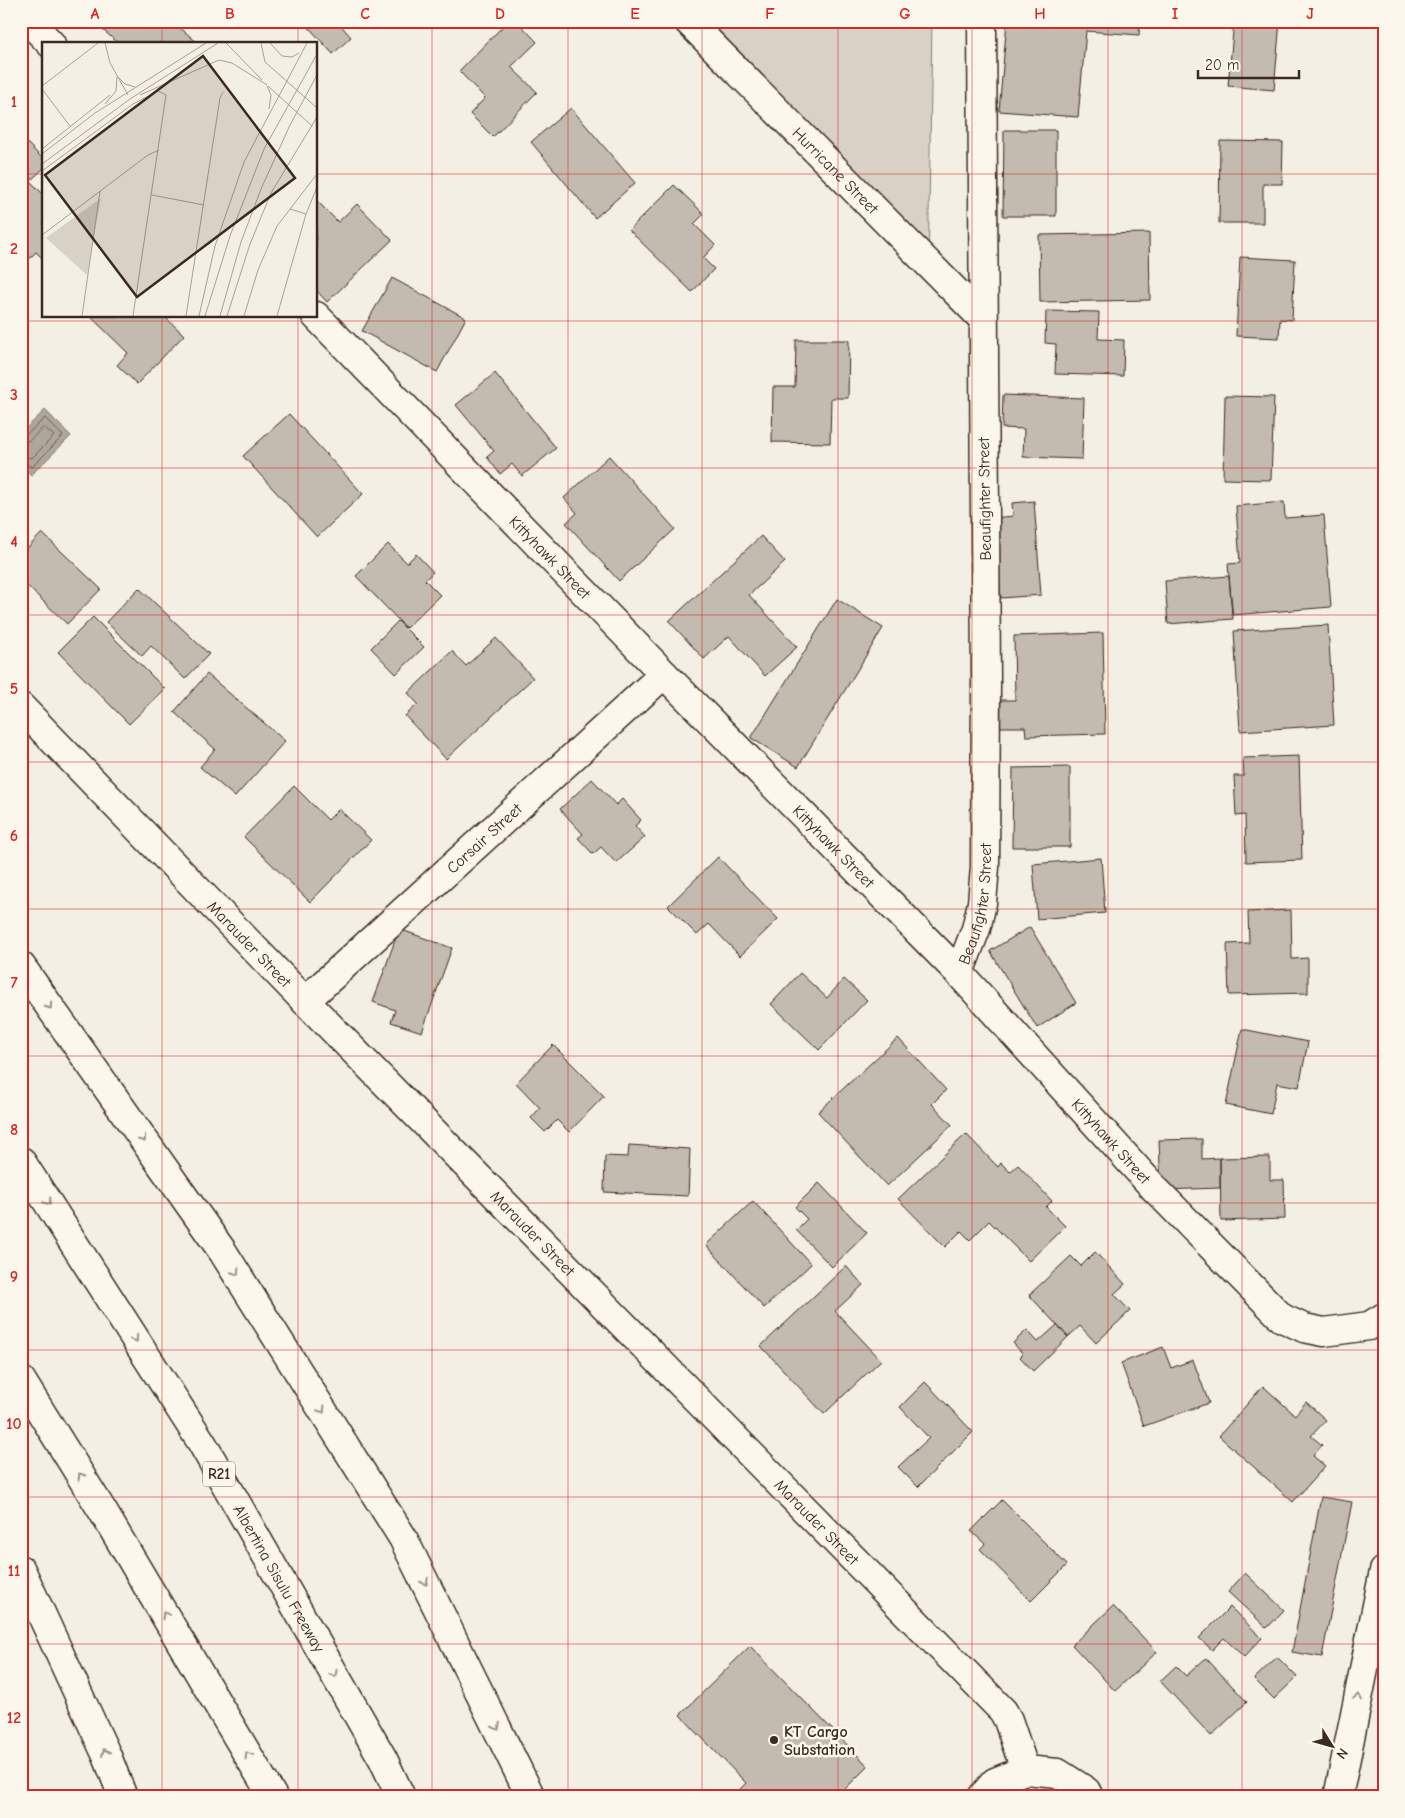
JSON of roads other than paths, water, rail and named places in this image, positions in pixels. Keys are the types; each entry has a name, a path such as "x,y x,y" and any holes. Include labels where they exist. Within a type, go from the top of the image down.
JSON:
{"main road":[{"path":"29,21 49,42"},
{"name":"Hurricane Street","path":"688,21 983,319"},
{"name":"Beaufighter Street","path":"959,973 976,929 982,903 985,867 986,682 982,21"},
{"name":"Kittyhawk Street","path":"318,318 664,674 959,973 1156,1190 1282,1318 1304,1328 1324,1332 1376,1321"},
{"name":"Corsair Street","path":"306,1001 664,674"},
{"name":"Marauder Street","path":"21,707 306,1001 1003,1711 1008,1720 1025,1770"},
{"path":"21,966 223,1252 403,1538 532,1797"},
{"name":"Albertina Sisulu Freeway","path":"21,1161 202,1443 383,1759 401,1797"},
{"path":"21,1380 102,1510 273,1797"},
{"path":"21,1570 103,1747 124,1797"},
{"path":"1338,1797 1384,1571"},
{"path":"982,1797 995,1782 1025,1770 1058,1773 1086,1791 1089,1797"}],"water":[{"path":"45,410 71,436 31,475 21,465 21,433"}],"place":[{"name":"KT Cargo Substation","path":"774,1740"}]}
